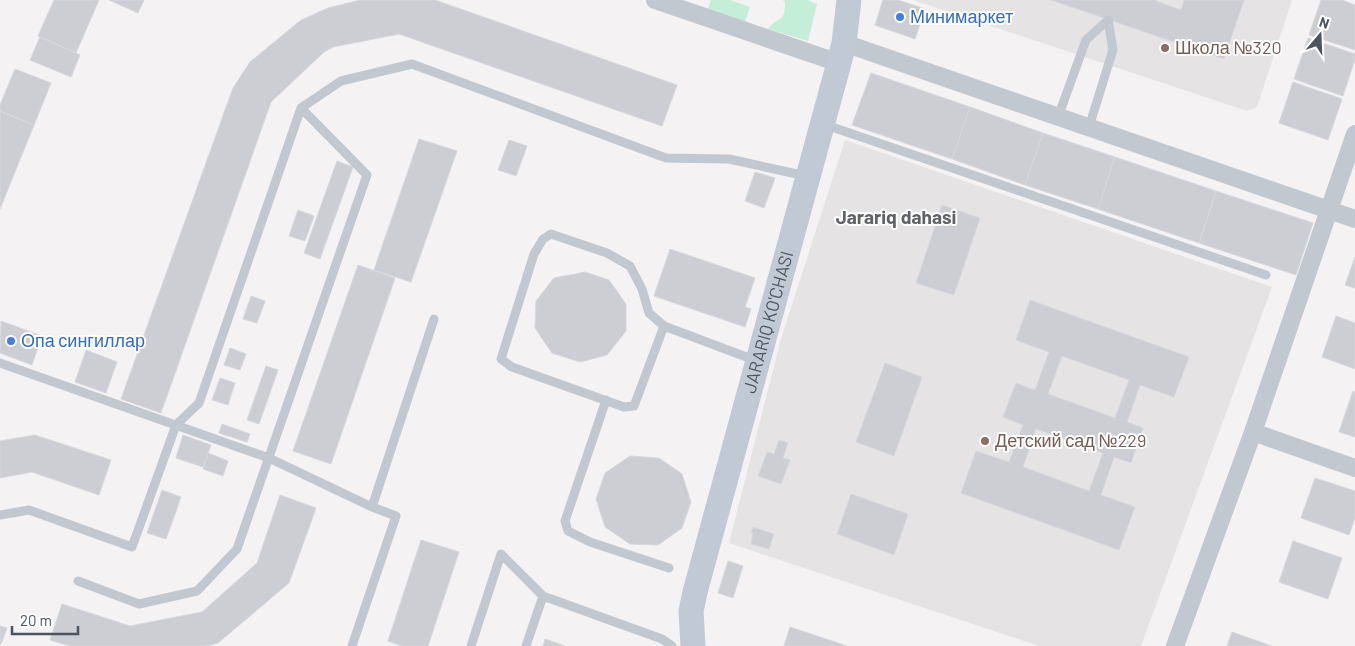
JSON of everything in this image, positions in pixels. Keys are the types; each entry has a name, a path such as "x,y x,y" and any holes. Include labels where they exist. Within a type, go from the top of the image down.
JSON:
{"street":[{"path":"655,0 1058,117 1355,219"},
{"name":"JARARIQ KO'CHASI","path":"693,646 692,611 695,592 841,53 849,0"},
{"path":"1175,646 1253,432 1355,134"},
{"path":"1253,432 1355,468"}],"lane":[{"path":"1058,117 1086,40 1108,20 1113,50 1088,128"},
{"path":"0,515 29,510 132,547 176,425 199,403 301,108 341,80 412,64 666,158 728,159 808,176"},
{"path":"78,581 139,604 197,591 237,549 367,175 301,108"},
{"path":"822,124 1266,275"},
{"path":"664,326 634,406 624,406 512,367 501,359 534,254 543,239 551,234 608,253 630,266 642,289 649,313 664,326 758,361"},
{"path":"372,507 434,319"},
{"path":"0,363 269,458 372,507 396,516 352,646"},
{"path":"606,400 565,521 568,532 590,542 669,568"},
{"path":"471,646 501,554 543,596 662,639 672,646"},
{"path":"526,646 543,596"}],"shaded area":[{"name":"Школа №320","path":"913,0 1292,0 1257,107 1247,111"},
{"name":"Детский сад №229","path":"845,140 1272,287 1141,646 1039,646 729,543 781,339"}],"green space":[{"path":"711,0 730,0 750,7 745,22 708,9"},
{"path":"783,0 807,0 817,4 808,41 768,29 784,14 785,3"}],"building":[{"path":"54,0 99,0 76,53 38,36"},
{"path":"109,0 144,0 138,13"},
{"path":"360,0 435,0 677,85 662,126 399,34 333,47 324,52 271,102 161,413 121,399 233,88 250,62 301,20 328,8"},
{"name":"Минимаркет","path":"883,0 898,0 925,9 915,39 875,25"},
{"path":"1051,0 1154,0 1181,10 1184,0 1244,0 1224,59"},
{"path":"1321,0 1342,0 1355,5 1355,50 1309,35"},
{"path":"40,37 80,55 71,77 30,60"},
{"path":"1308,38 1355,54 1343,96 1294,79"},
{"path":"15,69 51,83 34,125 0,111 0,105"},
{"path":"871,73 970,107 952,159 852,125"},
{"path":"1293,82 1342,99 1328,140 1279,123"},
{"path":"970,107 1043,133 1025,185 952,159"},
{"path":"0,111 34,125 0,209"},
{"path":"1043,133 1115,157 1098,209 1025,185"},
{"path":"419,139 457,151 411,282 374,270"},
{"path":"509,140 527,146 516,176 498,170"},
{"path":"1115,157 1216,191 1199,243 1098,209"},
{"path":"337,161 353,167 320,259 304,253"},
{"path":"755,172 775,178 764,208 745,201"},
{"path":"1216,191 1313,223 1296,275 1199,243"},
{"path":"942,205 980,218 954,295 916,283"},
{"path":"298,210 314,216 305,241 289,236"},
{"path":"670,249 755,278 745,307 751,309 745,327 654,296"},
{"path":"1355,257 1355,288 1345,285"},
{"path":"358,265 395,278 331,464 293,451"},
{"path":"585,272 609,280 626,304 626,331 607,355 580,362 552,353 535,328 536,301 554,278"},
{"path":"251,296 265,301 257,323 243,319"},
{"path":"1030,300 1189,357 1174,397 1140,385 1127,422 1143,428 1131,463 1114,457 1101,495 1135,507 1119,550 961,493 976,451 1009,462 1023,425 1003,417 1016,383 1035,390 1049,352 1016,340","holes":["1062,356 1129,380 1115,418 1048,394","1036,429 1103,453 1089,491 1023,467"]},
{"path":"1336,316 1355,323 1355,369 1322,357"},
{"path":"1,321 42,336 32,365 0,353"},
{"path":"230,348 246,354 240,370 224,365"},
{"path":"86,350 117,362 106,393 75,382"},
{"path":"885,363 922,377 894,456 856,442"},
{"path":"266,366 278,370 259,424 247,420"},
{"path":"220,378 235,383 228,405 212,400"},
{"path":"1353,391 1355,392 1355,437 1339,432"},
{"path":"222,424 250,434 247,442 219,433"},
{"path":"35,435 111,460 99,495 32,472 0,478 0,441"},
{"path":"183,435 211,445 203,467 176,458"},
{"path":"779,440 788,443 783,458 790,460 781,484 758,476 767,452 774,454"},
{"path":"208,453 228,461 223,476 203,469"},
{"path":"630,456 659,458 682,474 691,502 682,528 658,545 630,544 605,527 596,499 605,473"},
{"path":"1315,478 1355,491 1355,518 1349,535 1301,518"},
{"path":"162,490 181,497 166,539 147,533"},
{"path":"851,494 908,514 894,555 837,534"},
{"path":"280,495 316,508 289,583 218,643 206,646 70,646 50,640 62,604 130,626 202,612 257,563"},
{"path":"753,527 774,534 769,549 751,544"},
{"path":"421,540 459,552 428,646 402,646 388,641"},
{"path":"1293,541 1342,558 1328,599 1279,582"},
{"path":"728,561 743,566 733,598 718,593"},
{"path":"0,626 7,628 1,644 0,644"},
{"path":"790,627 847,646 784,646"},
{"path":"1232,632 1272,646 1227,646"},
{"path":"545,639 565,646 543,646"}],"place":[{"name":"Минимаркет","path":"900,17"},
{"name":"Школа №320","path":"1165,48"},
{"name":"Опа сингиллар","path":"11,341"},
{"name":"Детский сад №229","path":"985,441"}],"district":[{"name":"Jarariq dahasi","path":"896,217"}]}
